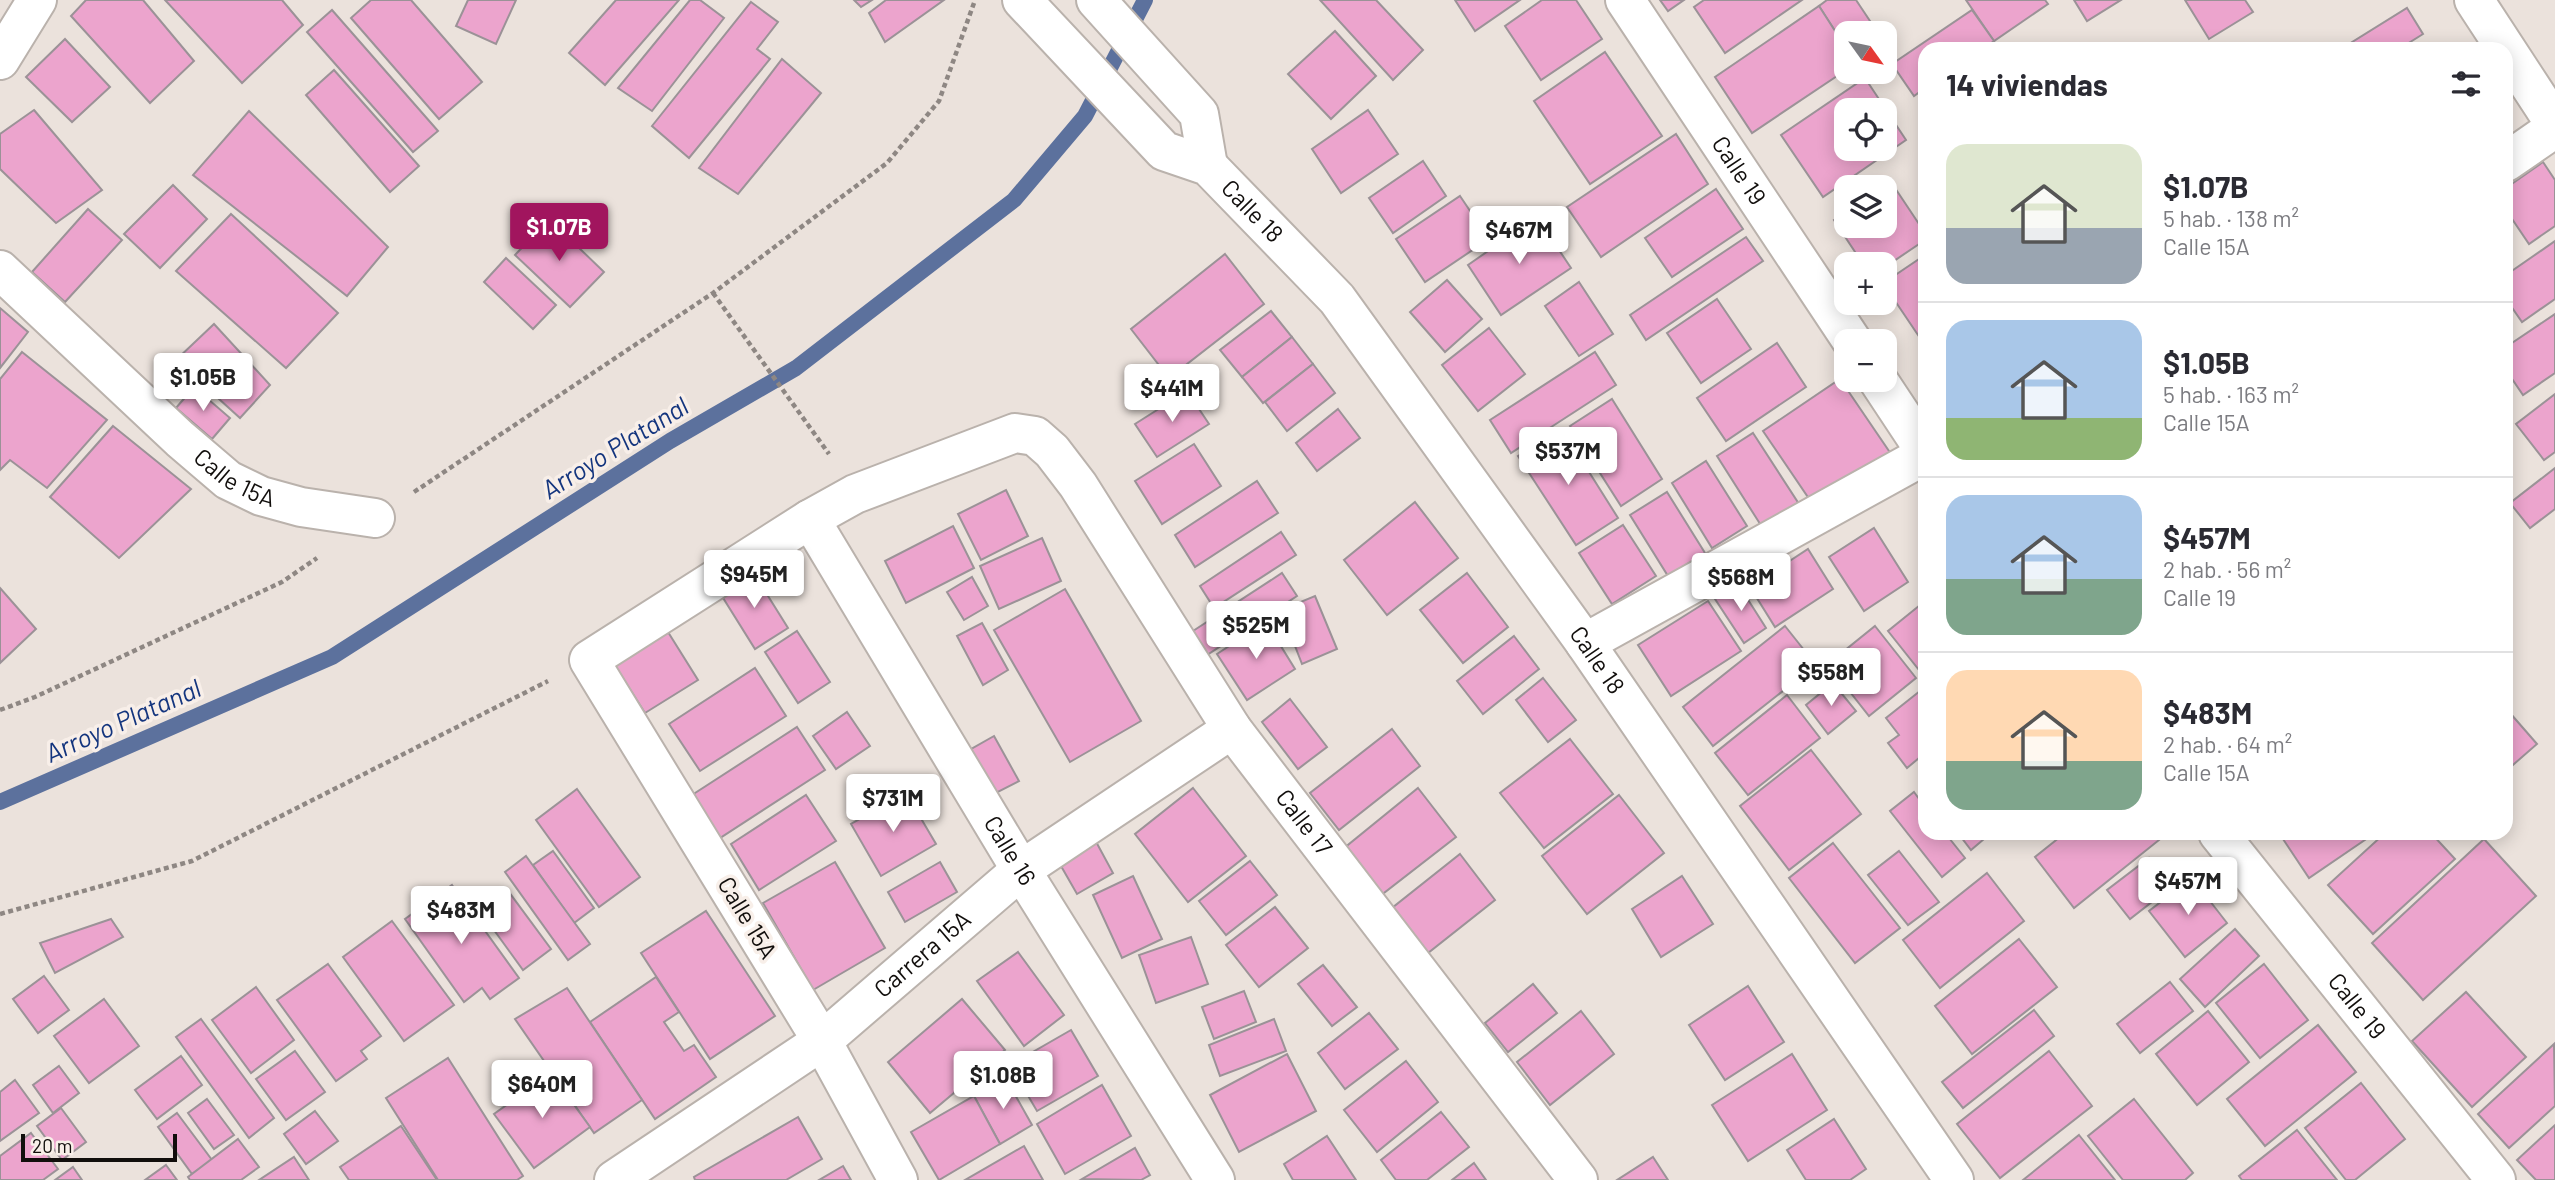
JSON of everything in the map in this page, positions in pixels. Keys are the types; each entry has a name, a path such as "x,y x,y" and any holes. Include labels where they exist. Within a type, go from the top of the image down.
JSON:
{"street":[{"path":"0,60 37,0"},
{"name":"Calle 18","path":"1022,0 1164,151 1208,166 1337,299 1585,643 1954,1180"},
{"name":"Calle 19","path":"1625,0 1844,329"},
{"path":"2474,0 2501,42"},
{"name":"Calle 18","path":"1097,1 1199,114 1208,166"},
{"path":"2513,61 2555,126 2513,157"},
{"name":"Calle 15A","path":"0,270 180,439 228,480 261,496 301,507 375,518"},
{"path":"1886,392 1918,442"},
{"name":"Calle 17","path":"810,519 855,494 1015,433 1035,436 1052,451 1078,485 1232,729 1578,1180"},
{"path":"1585,643 1918,457"},
{"path":"589,660 810,519"},
{"name":"Calle 16","path":"810,519 1021,870 1215,1180"},
{"name":"Calle 15A","path":"589,660 822,1041 898,1180"},
{"name":"Carrera 15A","path":"614,1180 822,1041 1021,870 1232,729"},
{"name":"Calle 19","path":"2224,840 2497,1180"}],"path":[{"path":"814,432 713,293 887,163 939,101 975,0"},
{"path":"0,914 192,861 589,660"}],"building":[{"path":"86,0 143,0 194,61 150,103 71,16"},
{"path":"165,0 282,0 303,25 242,83"},
{"path":"371,0 411,0 482,82 439,119 351,18"},
{"path":"468,0 516,0 496,44 456,26"},
{"path":"616,0 679,0 605,85 569,53"},
{"path":"690,0 700,0 724,18 652,111 618,88"},
{"path":"854,0 872,0 861,7"},
{"path":"886,0 944,0 885,42 869,13"},
{"path":"1320,0 1376,0 1423,50 1393,80"},
{"path":"1455,0 1520,0 1475,31"},
{"path":"1542,0 1576,0 1602,39 1541,80 1505,26"},
{"path":"1660,0 1684,0 1668,11"},
{"path":"1704,0 1802,0 1725,53 1694,7"},
{"path":"1827,0 1856,0 1870,21 1834,21 1834,29 1819,6"},
{"path":"1966,0 2045,0 2048,4 1994,41"},
{"path":"2074,0 2121,0 2087,21"},
{"path":"2185,0 2245,0 2253,12 2209,39"},
{"path":"751,2 778,22 757,49 770,59 689,158 652,126"},
{"path":"1819,6 1834,29 1834,78 1752,133 1715,77"},
{"path":"2407,8 2423,34 2410,42 2352,42"},
{"path":"332,10 438,131 413,152 307,32"},
{"path":"1972,10 1993,42 1925,42"},
{"path":"1335,31 1376,76 1331,119 1288,74"},
{"path":"65,39 110,87 72,122 26,77"},
{"path":"1918,46 1918,93 1914,96 1897,71 1897,61"},
{"path":"1605,52 1662,136 1590,184 1534,101"},
{"path":"782,59 821,93 738,194 699,168"},
{"path":"334,70 419,166 390,192 306,95"},
{"path":"1856,84 1869,84 1878,98 1836,98"},
{"path":"1834,99 1834,161 1875,161 1855,175 1834,175 1834,189 1823,197 1781,135"},
{"path":"34,110 102,190 56,223 0,169 0,134"},
{"path":"1368,110 1398,154 1341,193 1312,149"},
{"path":"249,111 388,247 347,296 193,175"},
{"path":"1897,126 1906,140 1897,146"},
{"path":"1676,134 1708,184 1601,257 1567,207"},
{"path":"1423,161 1446,196 1393,233 1369,198"},
{"path":"2543,162 2555,180 2555,226 2529,244 2513,220 2513,183"},
{"path":"173,185 207,219 160,268 124,234"},
{"path":"1716,189 1743,229 1672,277 1645,238"},
{"path":"1897,191 1918,222 1918,245 1897,259 1897,252 1855,252 1846,238 1897,238"},
{"path":"1460,196 1489,239 1425,282 1396,239"},
{"path":"88,209 122,240 65,302 32,272"},
{"path":"231,214 338,313 286,368 176,271"},
{"path":"1537,217 1571,268 1501,315 1468,265"},
{"path":"549,219 604,272 570,307 515,255"},
{"path":"1746,237 1763,261 1646,340 1630,315"},
{"path":"2555,241 2555,299 2522,322 2513,309 2513,270"},
{"path":"1225,254 1264,304 1169,378 1131,329"},
{"path":"506,258 556,305 533,329 484,282"},
{"path":"1918,260 1918,335 1897,304 1897,274"},
{"path":"1447,280 1482,319 1445,352 1410,312"},
{"path":"1579,282 1613,334 1579,356 1545,306"},
{"path":"1717,299 1751,349 1701,383 1667,333"},
{"path":"0,308 28,332 0,368"},
{"path":"1271,311 1292,337 1242,377 1220,350"},
{"path":"2555,314 2555,373 2523,395 2513,380 2513,342"},
{"path":"214,324 270,385 240,418 176,360"},
{"path":"1489,328 1525,374 1478,411 1442,365"},
{"path":"1292,337 1313,364 1263,403 1242,377"},
{"path":"1777,343 1806,387 1726,441 1697,398"},
{"path":"22,352 107,420 47,488 10,460 0,470 0,379"},
{"path":"1595,352 1616,385 1511,453 1490,420"},
{"path":"1313,364 1335,393 1287,431 1265,402"},
{"path":"1834,383 1834,392 1849,392 1891,454 1814,506 1763,431"},
{"path":"194,387 230,418 212,439 176,408"},
{"path":"1187,391 1209,424 1157,457 1135,424"},
{"path":"2555,394 2555,452 2544,460 2516,424"},
{"path":"1612,399 1662,479 1621,506 1570,426"},
{"path":"1338,409 1360,438 1317,471 1296,443"},
{"path":"113,426 191,489 119,558 50,497"},
{"path":"1562,429 1618,518 1576,545 1518,456"},
{"path":"1753,433 1799,504 1762,527 1717,456"},
{"path":"1194,444 1221,486 1162,524 1135,481"},
{"path":"1706,461 1747,526 1712,548 1672,483"},
{"path":"2555,468 2555,509 2530,528 2513,507 2513,501"},
{"path":"1257,481 1278,513 1195,567 1175,535"},
{"path":"1006,490 1028,536 981,560 958,514"},
{"path":"1667,492 1705,553 1668,576 1630,515"},
{"path":"1415,502 1458,558 1387,615 1344,560"},
{"path":"1623,525 1656,576 1612,604 1579,553"},
{"path":"953,526 974,568 906,603 885,561"},
{"path":"1874,528 1908,582 1864,611 1829,557"},
{"path":"1281,532 1296,555 1214,608 1200,586"},
{"path":"1042,538 1061,581 999,609 980,566"},
{"path":"1808,549 1833,589 1775,627 1750,587"},
{"path":"753,572 788,628 755,649 720,593"},
{"path":"1282,573 1297,596 1207,655 1193,631"},
{"path":"1467,573 1508,627 1463,663 1420,610"},
{"path":"972,577 988,606 964,620 947,592"},
{"path":"1738,584 1766,628 1744,643 1715,599"},
{"path":"0,588 36,629 0,663"},
{"path":"1065,589 1141,721 1070,762 994,630"},
{"path":"1315,596 1337,649 1302,664 1281,610"},
{"path":"1708,601 1741,651 1671,696 1638,645"},
{"path":"1918,607 1918,669 1888,631"},
{"path":"1266,622 1295,669 1247,700 1217,654"},
{"path":"982,623 1008,670 983,685 957,636"},
{"path":"663,624 698,680 645,713 610,658"},
{"path":"1785,626 1816,665 1713,746 1683,707"},
{"path":"1875,626 1916,678 1869,716 1828,664"},
{"path":"797,631 830,682 798,703 765,652"},
{"path":"1514,636 1539,669 1483,714 1457,681"},
{"path":"755,668 786,716 700,771 669,724"},
{"path":"1543,678 1576,720 1548,742 1516,700"},
{"path":"1833,683 1856,711 1828,734 1806,705"},
{"path":"1918,693 1918,759 1907,768 1888,743 1899,735 1886,718"},
{"path":"1787,695 1820,738 1748,795 1715,753"},
{"path":"1290,699 1327,747 1298,769 1262,722"},
{"path":"847,712 870,746 836,769 813,736"},
{"path":"2513,716 2537,744 2513,765"},
{"path":"797,727 825,770 720,838 692,795"},
{"path":"1392,729 1420,766 1339,830 1310,793"},
{"path":"994,736 1019,781 990,796 966,752"},
{"path":"1570,739 1613,794 1544,848 1500,793"},
{"path":"1811,750 1861,814 1789,870 1740,806"},
{"path":"1193,788 1246,856 1188,902 1135,834"},
{"path":"1418,788 1456,837 1380,896 1343,849"},
{"path":"577,789 640,877 599,907 536,820"},
{"path":"1914,792 1918,797 1918,840 1951,840 1965,858 1942,877 1890,811"},
{"path":"906,793 936,844 881,876 851,824"},
{"path":"806,795 836,841 759,890 731,844"},
{"path":"1619,795 1664,853 1587,914 1542,856"},
{"path":"1094,838 1113,873 1077,894 1057,859"},
{"path":"1963,840 1983,840 1971,850"},
{"path":"2056,840 2159,840 2074,908 2035,857"},
{"path":"2284,840 2365,840 2309,878"},
{"path":"2377,840 2437,840 2455,859 2373,934 2328,885"},
{"path":"2483,840 2536,896 2423,1000 2372,943"},
{"path":"1833,843 1900,928 1855,963 1789,878"},
{"path":"553,851 594,908 574,923 533,865"},
{"path":"1899,851 1939,902 1908,925 1868,875"},
{"path":"1460,854 1495,900 1428,953 1392,908"},
{"path":"526,856 590,944 568,960 505,872"},
{"path":"2149,858 2171,887 2130,919 2107,890"},
{"path":"1250,861 1277,895 1226,935 1199,901"},
{"path":"835,862 885,948 813,990 763,903"},
{"path":"940,862 957,892 905,922 888,892"},
{"path":"1987,873 2024,921 1940,988 1903,940"},
{"path":"1133,876 1162,939 1122,958 1093,895"},
{"path":"1682,876 1713,924 1661,957 1632,909"},
{"path":"2192,878 2227,923 2185,957 2149,911"},
{"path":"452,885 519,978 490,999 482,988 464,1002 405,919"},
{"path":"506,888 551,949 523,970 478,908"},
{"path":"1275,907 1308,948 1259,987 1226,945"},
{"path":"706,911 775,1016 710,1059 641,953"},
{"path":"111,919 123,937 55,973 40,943"},
{"path":"392,921 454,1005 404,1041 343,957"},
{"path":"2235,929 2259,956 2205,1007 2180,979"},
{"path":"1191,937 1208,984 1156,1003 1139,955"},
{"path":"2019,939 2057,987 1972,1054 1935,1006"},
{"path":"1018,952 1064,1015 1024,1046 977,981"},
{"path":"328,964 381,1036 361,1051 367,1059 336,1081 277,1000"},
{"path":"2264,964 2308,1020 2260,1058 2216,1003"},
{"path":"1323,965 1357,1007 1332,1026 1298,984"},
{"path":"44,976 69,1010 38,1033 13,999"},
{"path":"656,977 679,1012 664,1022 684,1051 694,1045 716,1077 655,1119 590,1022"},
{"path":"2170,982 2193,1011 2140,1053 2117,1024"},
{"path":"1533,984 1557,1013 1508,1052 1485,1023"},
{"path":"1748,986 1784,1042 1725,1080 1689,1025"},
{"path":"256,987 294,1040 251,1073 212,1020"},
{"path":"567,988 642,1100 594,1133 515,1019"},
{"path":"1244,991 1256,1022 1214,1039 1202,1007"},
{"path":"2466,992 2526,1057 2472,1107 2412,1041"},
{"path":"104,999 139,1046 89,1083 54,1036"},
{"path":"962,999 1005,1050 930,1113 888,1062"},
{"path":"2034,1010 2054,1036 1963,1108 1942,1082"},
{"path":"1581,1011 1614,1054 1550,1105 1517,1062"},
{"path":"2208,1011 2249,1062 2197,1105 2156,1054"},
{"path":"1369,1013 1398,1049 1345,1089 1318,1053"},
{"path":"201,1019 274,1118 249,1138 176,1037"},
{"path":"1274,1019 1286,1051 1220,1076 1209,1045"},
{"path":"2318,1025 2356,1072 2265,1146 2227,1099"},
{"path":"1071,1030 1098,1076 1037,1111 1010,1065"},
{"path":"2554,1044 2555,1106 2509,1148 2478,1114"},
{"path":"295,1051 325,1092 286,1120 256,1079"},
{"path":"2049,1051 2092,1106 2000,1178 1957,1124"},
{"path":"1287,1054 1316,1111 1239,1152 1210,1095"},
{"path":"1792,1054 1827,1110 1748,1161 1712,1105"},
{"path":"181,1056 202,1085 157,1119 135,1090"},
{"path":"448,1058 523,1176 517,1180 438,1180 386,1098"},
{"path":"1406,1061 1438,1102 1377,1152 1344,1110"},
{"path":"59,1066 79,1093 53,1113 33,1085"},
{"path":"551,1073 590,1127 534,1168 494,1114"},
{"path":"1005,1077 1032,1125 1000,1144 974,1096"},
{"path":"15,1080 39,1113 0,1141 0,1092"},
{"path":"2361,1083 2405,1139 2355,1180 2346,1180 2305,1128"},
{"path":"1102,1085 1131,1136 1065,1174 1037,1124"},
{"path":"974,1096 1000,1144 939,1180 911,1132"},
{"path":"207,1099 234,1135 214,1149 188,1113"},
{"path":"2134,1099 2193,1173 2185,1180 2123,1180 2088,1136"},
{"path":"61,1108 86,1142 62,1160 37,1126"},
{"path":"315,1111 338,1141 306,1164 284,1134"},
{"path":"1441,1112 1469,1147 1427,1180 1396,1180 1381,1160"},
{"path":"177,1113 212,1160 192,1174 158,1127"},
{"path":"798,1117 822,1159 786,1180 695,1180 694,1177"},
{"path":"1834,1119 1866,1169 1850,1180 1806,1180 1787,1150"},
{"path":"2555,1125 2555,1180 2536,1180 2517,1160"},
{"path":"401,1126 437,1180 349,1180 340,1167"},
{"path":"2297,1130 2337,1180 2242,1180 2239,1176"},
{"path":"31,1133 58,1169 43,1180 0,1180 0,1156"},
{"path":"2079,1135 2115,1180 2023,1180"},
{"path":"1327,1136 1356,1180 1293,1180 1284,1164"},
{"path":"238,1139 259,1167 241,1180 190,1180 188,1177"},
{"path":"1024,1146 1043,1180 965,1180"},
{"path":"1135,1148 1150,1175 1141,1180 1082,1179"},
{"path":"294,1157 309,1180 259,1180"},
{"path":"1653,1157 1668,1180 1617,1180"},
{"path":"1474,1163 1486,1180 1452,1180"},
{"path":"166,1165 177,1180 145,1180"},
{"path":"843,1166 851,1180 819,1180"},
{"path":"73,1167 82,1180 55,1180"}],"waterway":[{"name":"Arroyo Platanal","path":"0,802 332,657 670,441 796,368 1014,200 1085,116 1145,0"}]}
